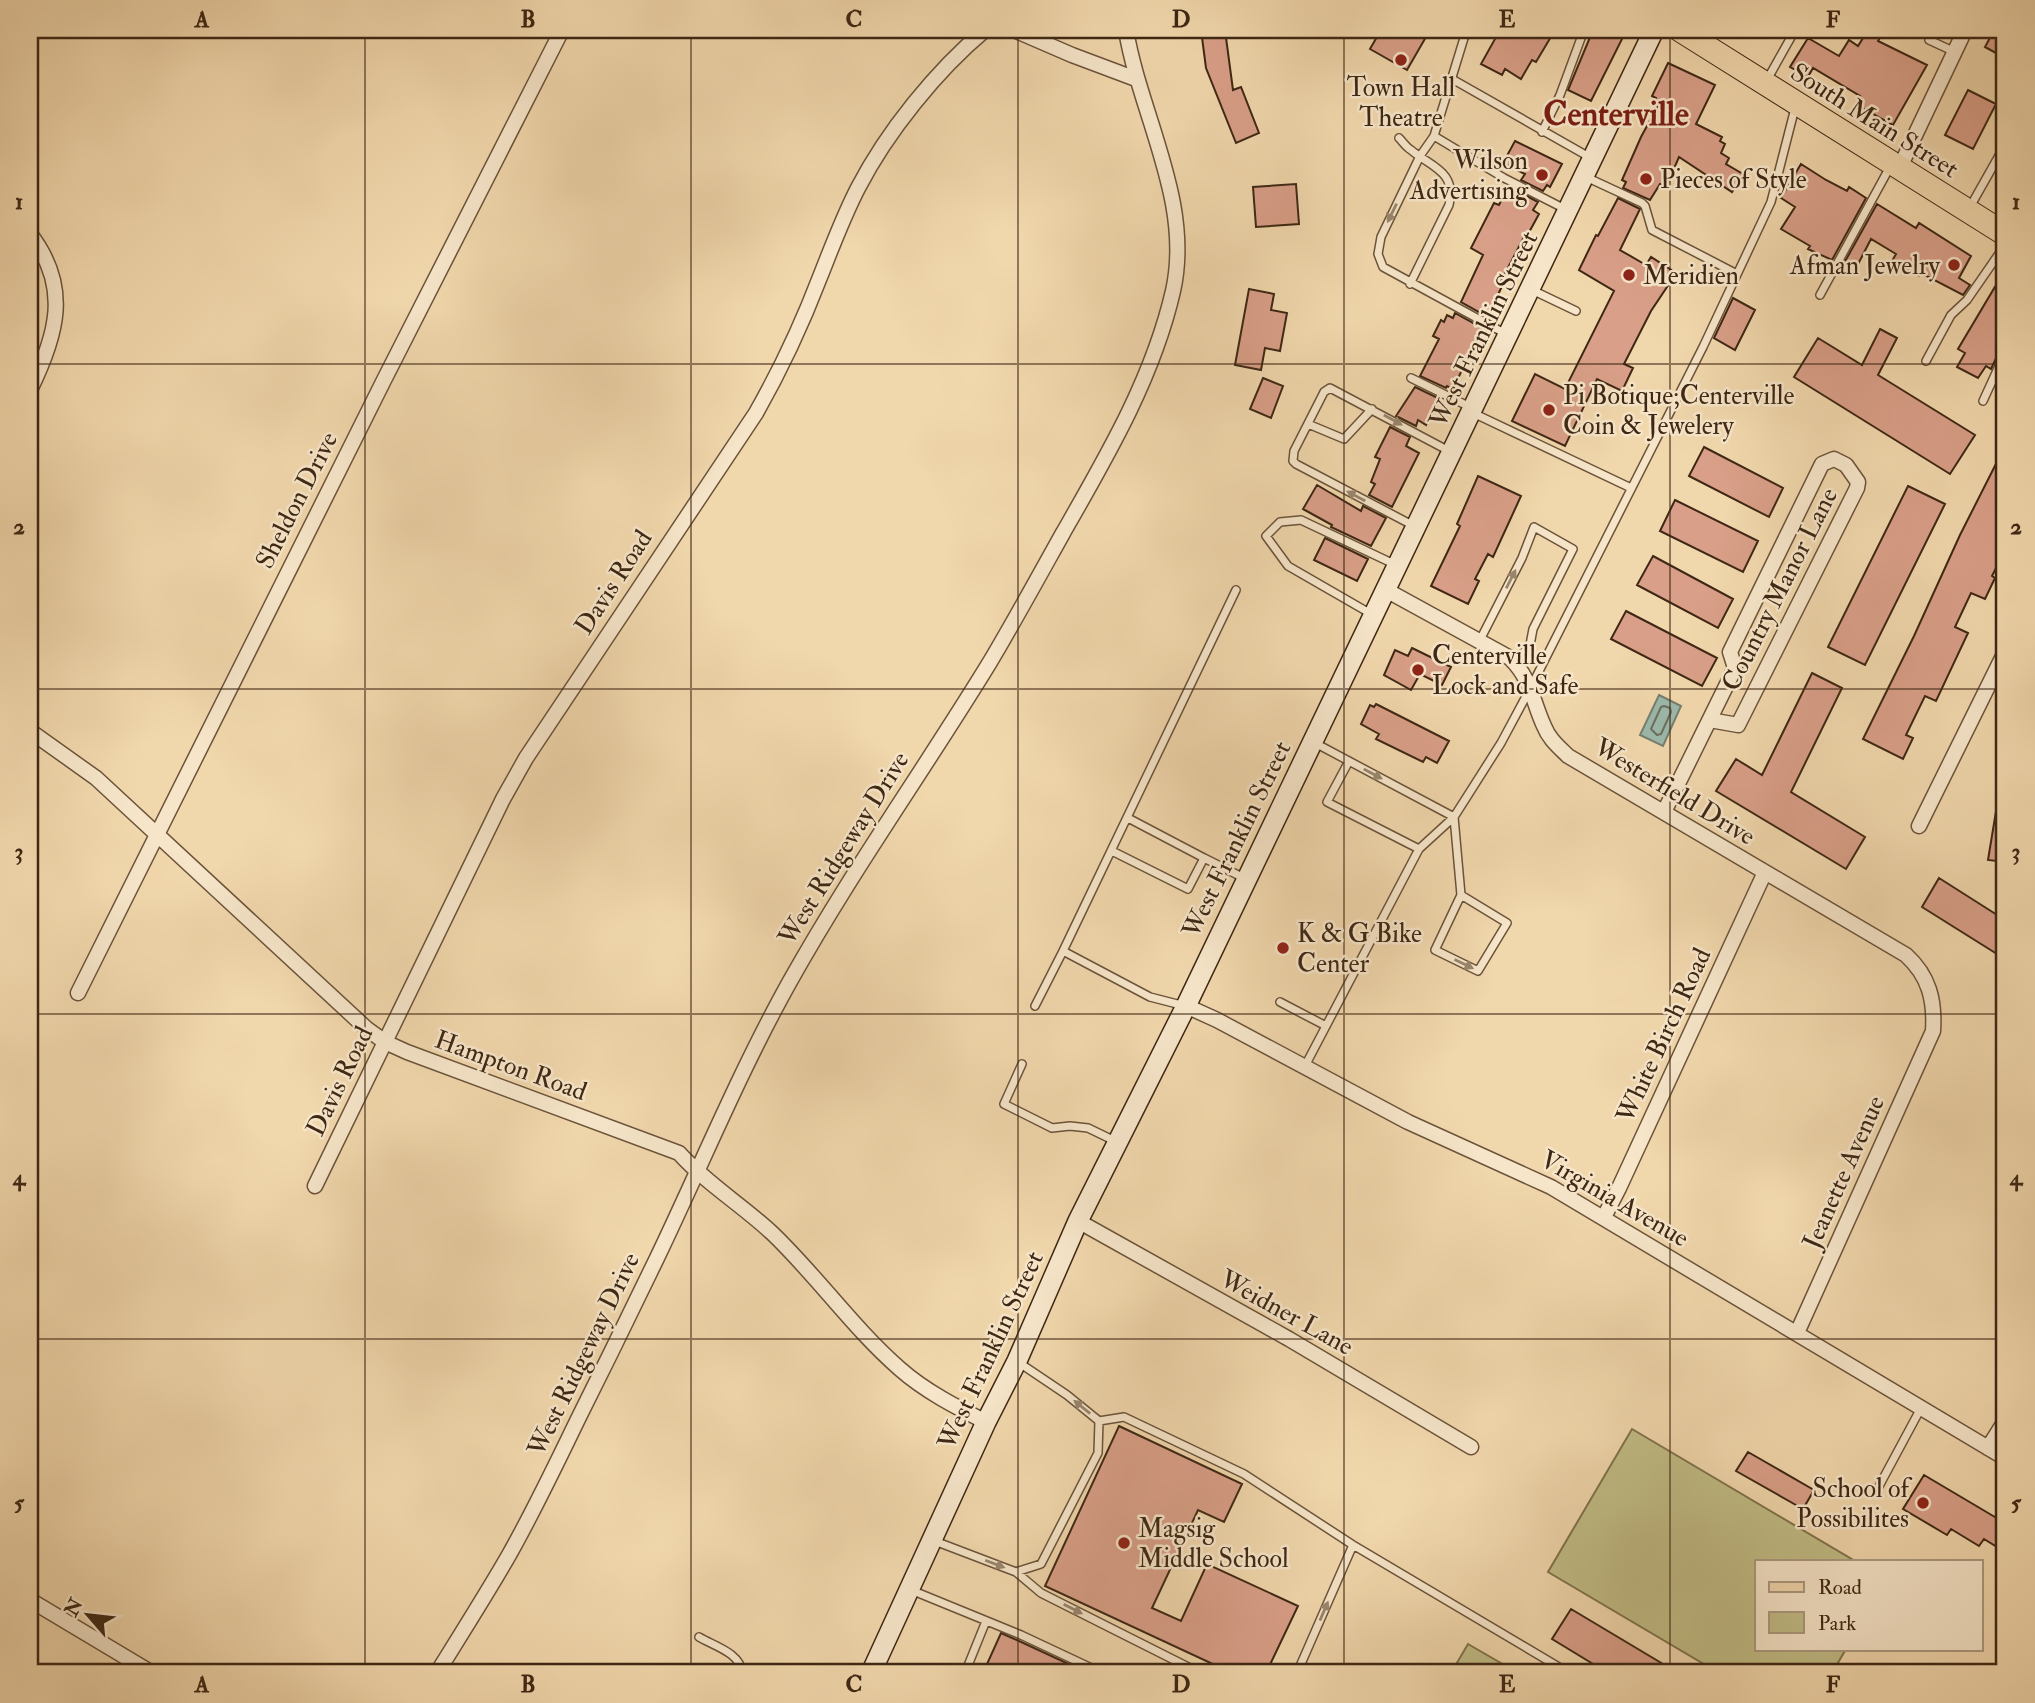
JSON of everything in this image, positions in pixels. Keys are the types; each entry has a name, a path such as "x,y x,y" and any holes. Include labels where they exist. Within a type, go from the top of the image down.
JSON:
{"main road":[{"name":"West Franklin Street","path":"871,1673 931,1539 1017,1361 1078,1221 1186,1006 1654,30"},
{"name":"South Main Street","path":"1680,30 2005,234"}],"street":[{"name":"Sheldon Drive","path":"78,993 347,453 562,30"},
{"name":"Davis Road","path":"315,1185 503,799 526,758 757,413 783,366 839,228 877,154 895,128 947,67 985,30"},
{"path":"1014,30 1136,79"},
{"name":"West Ridgeway Drive","path":"437,1673 511,1552 658,1256 785,990 821,925 990,661 1106,457 1139,393 1161,335 1174,286 1177,234 1172,199 1136,79 1126,30"},
{"path":"1895,166 1965,30"},
{"path":"30,234 48,268 56,303 55,326 50,346 30,390"},
{"name":"Country Manor Lane","path":"1664,812 1735,668 1730,652 1822,464 1834,459 1846,465 1858,482 1857,488 1738,725 1710,720"},
{"name":"Westerfield Drive","path":"1386,590 1480,640 1515,662 1531,687 1544,727 1553,742 1568,756 1906,955 1917,965 1932,995 1935,1010 1933,1031"},
{"path":"1919,826 2005,652"},
{"name":"Hampton Road","path":"30,732 56,747 96,778 367,1029 385,1042 679,1153 696,1172 773,1234 851,1321 902,1371 941,1399 986,1422"},
{"name":"White Birch Road","path":"1604,1217 1765,872"},
{"name":"Virginia Avenue","path":"1186,1006 1408,1122 1551,1186 2005,1458"},
{"name":"Jeanette Avenue","path":"1797,1333 1933,1031"},
{"name":"Weidner Lane","path":"1078,1221 1289,1339 1471,1447"},
{"path":"1988,1448 2005,1422"},
{"path":"30,1600 152,1673"}],"lane":[{"path":"1469,30 1464,38 1434,136 1420,156 1381,237 1378,254 1383,267 1410,284 1509,335"},
{"path":"1542,132 1560,95 1584,30"},
{"path":"1764,83 1781,57 1792,31"},
{"path":"1929,40 1955,52"},
{"path":"1452,79 1542,132 1646,206 1652,230 1737,274"},
{"path":"1304,1067 1419,849 1454,817 1501,743 1531,687 1703,347 1771,202 1796,104"},
{"path":"1434,136 1504,178 1569,211"},
{"path":"1399,138 1412,152 1447,179 1451,194 1449,205 1410,284"},
{"path":"1968,211 2005,145"},
{"path":"1820,295 1895,166"},
{"path":"1926,361 1951,315 1967,300 2005,245"},
{"path":"1531,289 1576,311"},
{"path":"1983,401 2005,353"},
{"path":"1411,378 1631,488"},
{"path":"1416,528 1296,464 1293,461 1294,452 1327,388 1337,390 1452,453"},
{"path":"1308,424 1344,439 1372,409"},
{"path":"1374,615 1288,566 1266,536 1280,522 1301,520 1398,566"},
{"path":"1480,640 1522,558 1534,527 1573,549 1533,629 1530,645 1515,662"},
{"path":"1035,1006 1236,590"},
{"path":"1312,742 1454,817"},
{"path":"1349,761 1327,802 1419,849"},
{"path":"1454,817 1461,895 1435,950 1478,971 1507,923 1461,895"},
{"path":"1128,818 1246,879"},
{"path":"1112,851 1188,889 1204,858"},
{"path":"1063,951 1150,997 1186,1006"},
{"path":"1280,1002 1326,1026"},
{"path":"1022,1064 1004,1104 1052,1128 1088,1128 1118,1142"},
{"path":"1017,1361 1099,1421 1124,1417 1244,1474 1353,1545 1570,1673"},
{"path":"1878,1488 1922,1407"},
{"path":"1016,1572 1041,1564 1098,1453 1099,1421"},
{"path":"931,1539 1016,1572 1041,1593 1200,1673"},
{"path":"1297,1673 1353,1545"},
{"path":"910,1589 1102,1673"},
{"path":"965,1673 986,1621"},
{"path":"699,1637 734,1656 743,1669 742,1673"}],"green space":[{"path":"1632,1429 1853,1560 1755,1560 1755,1650 1845,1650 1832,1673 1719,1673 1548,1572"},
{"path":"1468,1644 1518,1673 1451,1673"}],"water":[{"path":"1659,695 1681,706 1663,746 1640,735"}],"building":[{"path":"1201,30 1225,30 1233,90 1241,87 1259,133 1236,143 1206,68"},
{"name":"Town Hall Theatre","path":"1381,30 1430,30 1407,70 1370,49"},
{"path":"1479,30 1555,30 1536,62 1532,60 1521,79 1505,69 1502,75 1481,64 1495,39"},
{"path":"1593,30 1610,30 1623,37 1591,101 1568,90"},
{"path":"1868,30 1881,36 1878,41 1927,65 1893,125 1857,105 1860,96 1813,68 1808,77 1790,67 1808,38 1839,56 1849,40 1858,46"},
{"path":"1994,30 2005,30 2005,58 1985,47"},
{"path":"1668,63 1715,85 1696,124 1722,137 1720,141 1725,144 1721,153 1729,158 1726,164 1743,174 1732,192 1679,157 1666,187 1660,184 1650,200 1623,188 1626,182 1622,180 1658,106 1654,104 1656,98 1652,96"},
{"path":"1968,90 1996,104 1973,149 1945,135"},
{"name":"Wilson Advertising","path":"1515,141 1562,164 1550,187 1547,185 1543,191 1521,180 1525,174 1503,163"},
{"path":"1801,164 1847,191 1849,187 1866,198 1832,260 1808,249 1810,246 1781,229 1795,207 1781,198"},
{"path":"1296,184 1299,224 1256,227 1253,187"},
{"path":"1515,190 1538,202 1533,210 1539,214 1499,285 1502,286 1488,317 1461,302 1483,255 1471,248 1494,203 1499,205 1504,195 1510,198"},
{"path":"1618,198 1640,209 1620,250 1646,265 1651,257 1673,271 1668,279 1671,281 1651,311 1624,364 1633,368 1622,391 1597,379 1565,446 1512,421 1535,374 1565,389 1614,291 1579,270"},
{"path":"1877,204 1916,228 1919,223 1971,256 1959,278 1970,285 1963,295 1892,261 1896,254 1871,239 1855,270 1843,265"},
{"path":"2005,270 2005,347 2000,350 1991,369 1986,366 1978,378 1957,367 1965,353 1958,349"},
{"path":"1249,289 1274,294 1271,310 1287,313 1280,351 1265,348 1261,370 1235,365"},
{"path":"1733,298 1755,310 1735,350 1714,338"},
{"path":"1455,313 1482,328 1453,389 1420,376 1439,339 1433,336 1441,320 1444,322 1447,315 1453,318"},
{"path":"1880,329 1897,338 1878,375 1975,435 1950,474 1794,377 1818,338 1862,365"},
{"path":"1263,378 1283,386 1271,418 1250,409"},
{"path":"1415,387 1440,399 1426,425 1418,420 1416,426 1396,416"},
{"path":"1390,427 1410,437 1406,446 1419,453 1392,507 1369,495 1375,484 1371,482 1380,459 1375,457"},
{"path":"2005,446 2005,551 1992,576 1995,578 1985,599 1971,593 1955,627 1968,633 1936,701 1925,696 1906,735 1913,738 1903,759 1863,739"},
{"path":"1704,447 1783,488 1769,517 1689,476"},
{"path":"1478,476 1521,496 1493,557 1488,554 1475,579 1479,581 1468,604 1431,586 1460,526 1457,524"},
{"path":"1317,485 1361,511 1363,506 1386,518 1371,546 1331,527 1332,525 1303,509"},
{"path":"1908,486 1945,504 1865,665 1828,647"},
{"path":"1675,500 1758,541 1743,572 1660,531"},
{"path":"1325,538 1368,559 1357,581 1314,560"},
{"path":"1653,556 1733,599 1718,628 1637,585"},
{"path":"1626,611 1717,658 1702,686 1611,639"},
{"name":"Centerville Lock and Safe","path":"1412,648 1451,667 1442,685 1420,674 1411,690 1384,675 1395,650 1408,656"},
{"path":"1812,673 1842,688 1791,792 1865,837 1846,869 1716,791 1736,759 1762,775"},
{"path":"1376,704 1449,741 1437,763 1426,757 1423,762 1376,739 1379,734 1361,724 1370,705 1374,707"},
{"path":"1997,805 2005,806 2005,862 1988,860"},
{"path":"1939,878 2005,920 2005,959 1922,907"},
{"name":"Magsig Middle School","path":"1119,1426 1242,1484 1224,1522 1198,1510 1152,1608 1181,1621 1207,1564 1298,1606 1266,1673 1232,1673 1045,1586"},
{"path":"1748,1452 1814,1490 1803,1509 1736,1471"},
{"path":"1924,1475 2005,1523 2005,1552 1984,1539 1979,1546 1951,1529 1947,1535 1903,1509"},
{"path":"1571,1609 1678,1673 1608,1673 1552,1639"},
{"path":"1001,1633 1019,1641 1088,1673 983,1673"}],"place":[{"name":"Town Hall Theatre","path":"1401,60"},
{"name":"Wilson Advertising","path":"1542,175"},
{"name":"Pieces of Style","path":"1646,179"},
{"name":"Afman Jewelry","path":"1954,265"},
{"name":"Meridien","path":"1629,275"},
{"name":"Pi Botique;Centerville Coin & Jewelery","path":"1549,410"},
{"name":"Centerville Lock and Safe","path":"1418,670"},
{"name":"K & G Bike Center","path":"1283,948"},
{"name":"School of Possibilites","path":"1923,1503"},
{"name":"Magsig Middle School","path":"1124,1543"}],"district":[{"name":"Centerville","path":"1616,113"}]}
